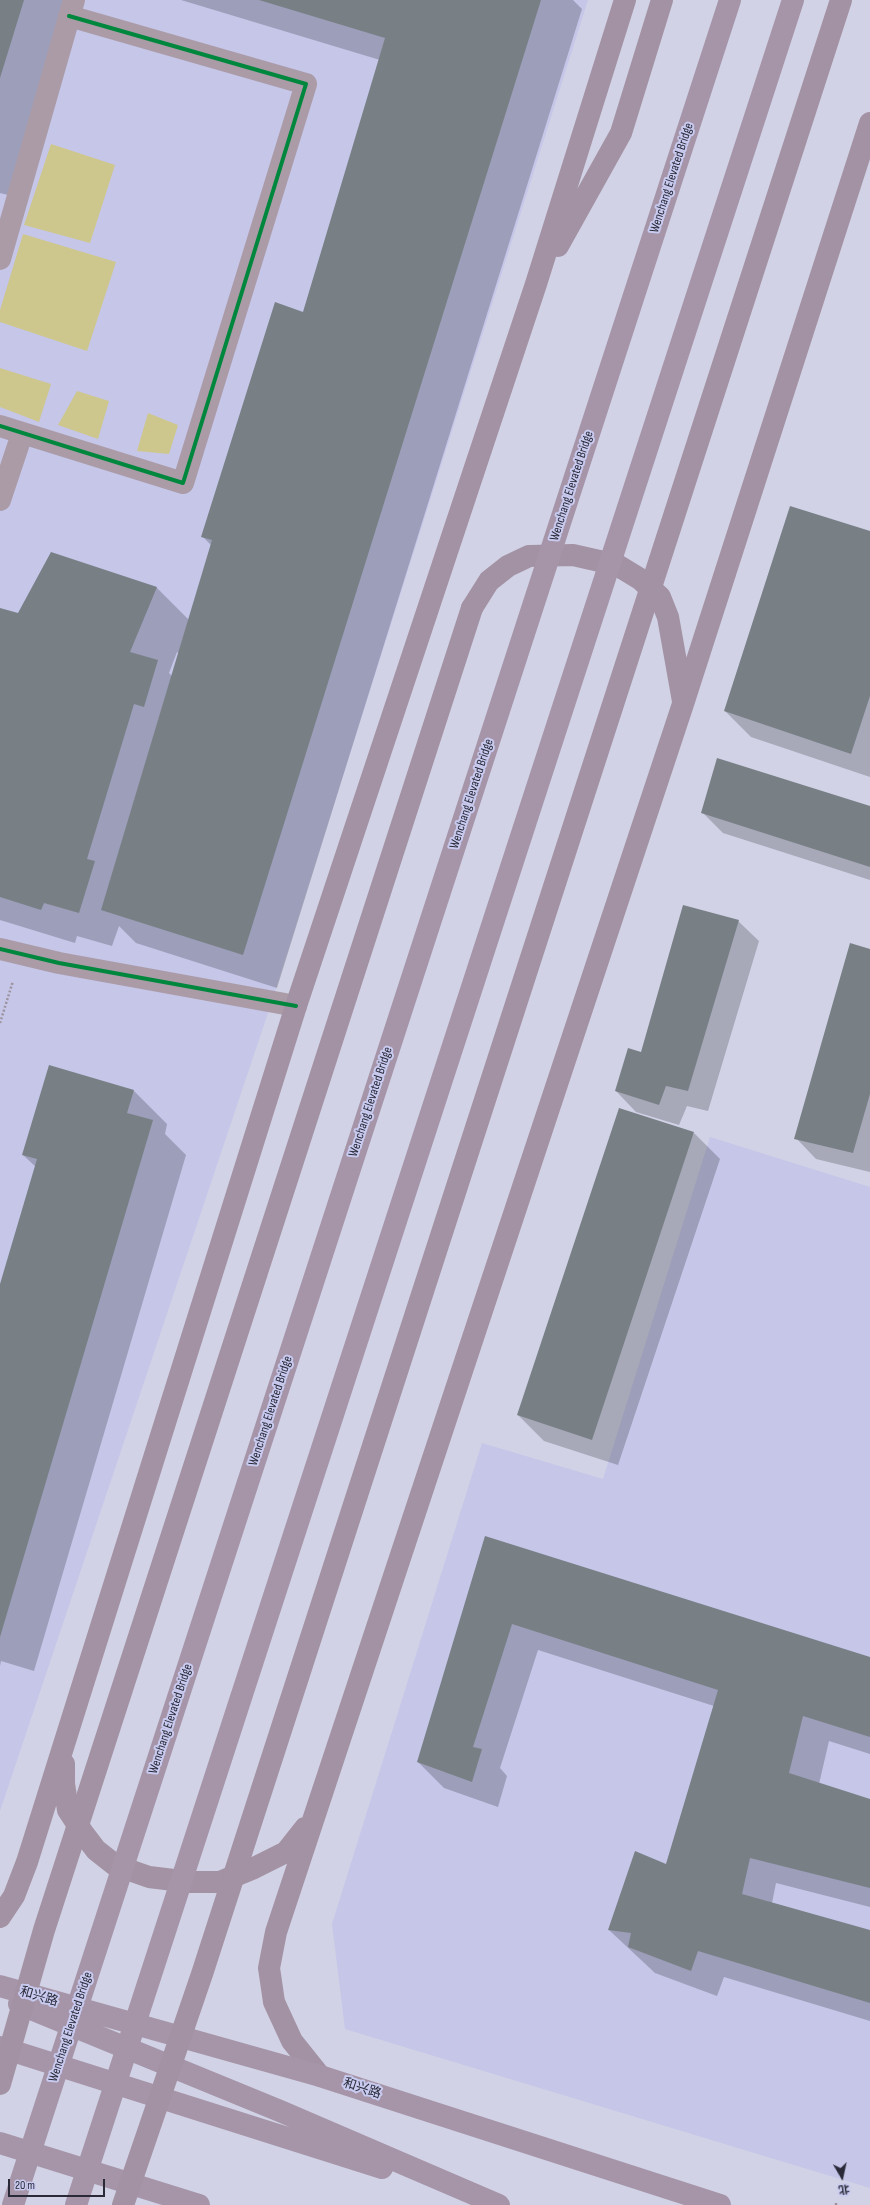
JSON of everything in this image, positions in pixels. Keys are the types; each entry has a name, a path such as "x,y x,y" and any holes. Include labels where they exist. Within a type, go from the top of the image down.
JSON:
{"highway":[{"name":"Wenchang Elevated Bridge","path":"13,2205 730,0"},
{"path":"76,2205 793,0"},
{"name":"和兴路","path":"0,1986 320,2076 720,2205"},
{"path":"0,1997 251,2099 498,2205"},
{"path":"0,2047 498,2205"},
{"path":"0,2144 199,2205"},
{"path":"0,2199 19,2205"}],"main road":[{"path":"0,1917 14,1896 27,1862 296,1006 536,284 624,0"},
{"path":"536,284 621,134 662,0"},
{"path":"122,2205 241,1853 841,0"},
{"path":"320,2076 292,2041 274,2002 269,1968 276,1932 683,704 870,123"},
{"path":"0,2084 46,1923 472,608 489,581 508,566 529,556 573,555 617,565 640,580 660,597 668,617 683,704"},
{"path":"64,1747 64,1784 68,1810 83,1833 96,1850 115,1865 149,1877 190,1882 220,1882 286,1852 300,1837 316,1809"}],"street":[{"path":"0,257 71,8 306,84 183,482 22,434 0,426"},
{"path":"0,500 22,434"},
{"path":"0,949 59,963 296,1006"}],"path":[{"path":"0,1022 21,954"}],"shaded area":[{"path":"0,0 588,0 272,1001 0,1811"},
{"path":"51,144 115,165 90,243 24,225"},
{"path":"23,234 116,262 87,351 0,322 0,310"},
{"path":"0,368 51,384 39,422 0,407"},
{"path":"77,391 109,401 98,439 58,425"},
{"path":"148,413 178,425 169,454 137,451"},
{"path":"710,1137 870,1187 870,2188 345,2029 332,1924 482,1443 603,1479"}],"building":[{"path":"0,0 24,0 0,78"},
{"path":"259,0 541,0 243,955 101,910 212,540 201,537 275,302 303,312 385,38"},
{"path":"790,506 870,531 870,696 851,754 724,711"},
{"path":"51,552 157,587 130,652 158,660 144,707 134,704 87,859 95,861 79,913 44,903 41,910 0,897 0,608 18,613"},
{"path":"717,758 870,806 870,867 701,813"},
{"path":"683,905 739,920 688,1091 666,1086 659,1105 615,1091 628,1048 641,1052"},
{"path":"850,943 870,949 870,1094 853,1153 794,1139"},
{"path":"49,1065 134,1090 127,1113 153,1120 0,1637 0,1284 37,1159 22,1155"},
{"path":"619,1108 694,1132 592,1440 517,1415"},
{"path":"485,1536 870,1657 870,1737 803,1716 789,1773 870,1799 870,1888 750,1858 742,1894 870,1930 870,2003 698,1951 691,1971 628,1947 631,1933 608,1930 635,1851 666,1864 718,1690 512,1624 473,1747 482,1749 472,1782 417,1762"}],"cycle path":[{"path":"0,426 183,483 306,84 69,16"},
{"path":"0,949 59,963 296,1006"}]}
